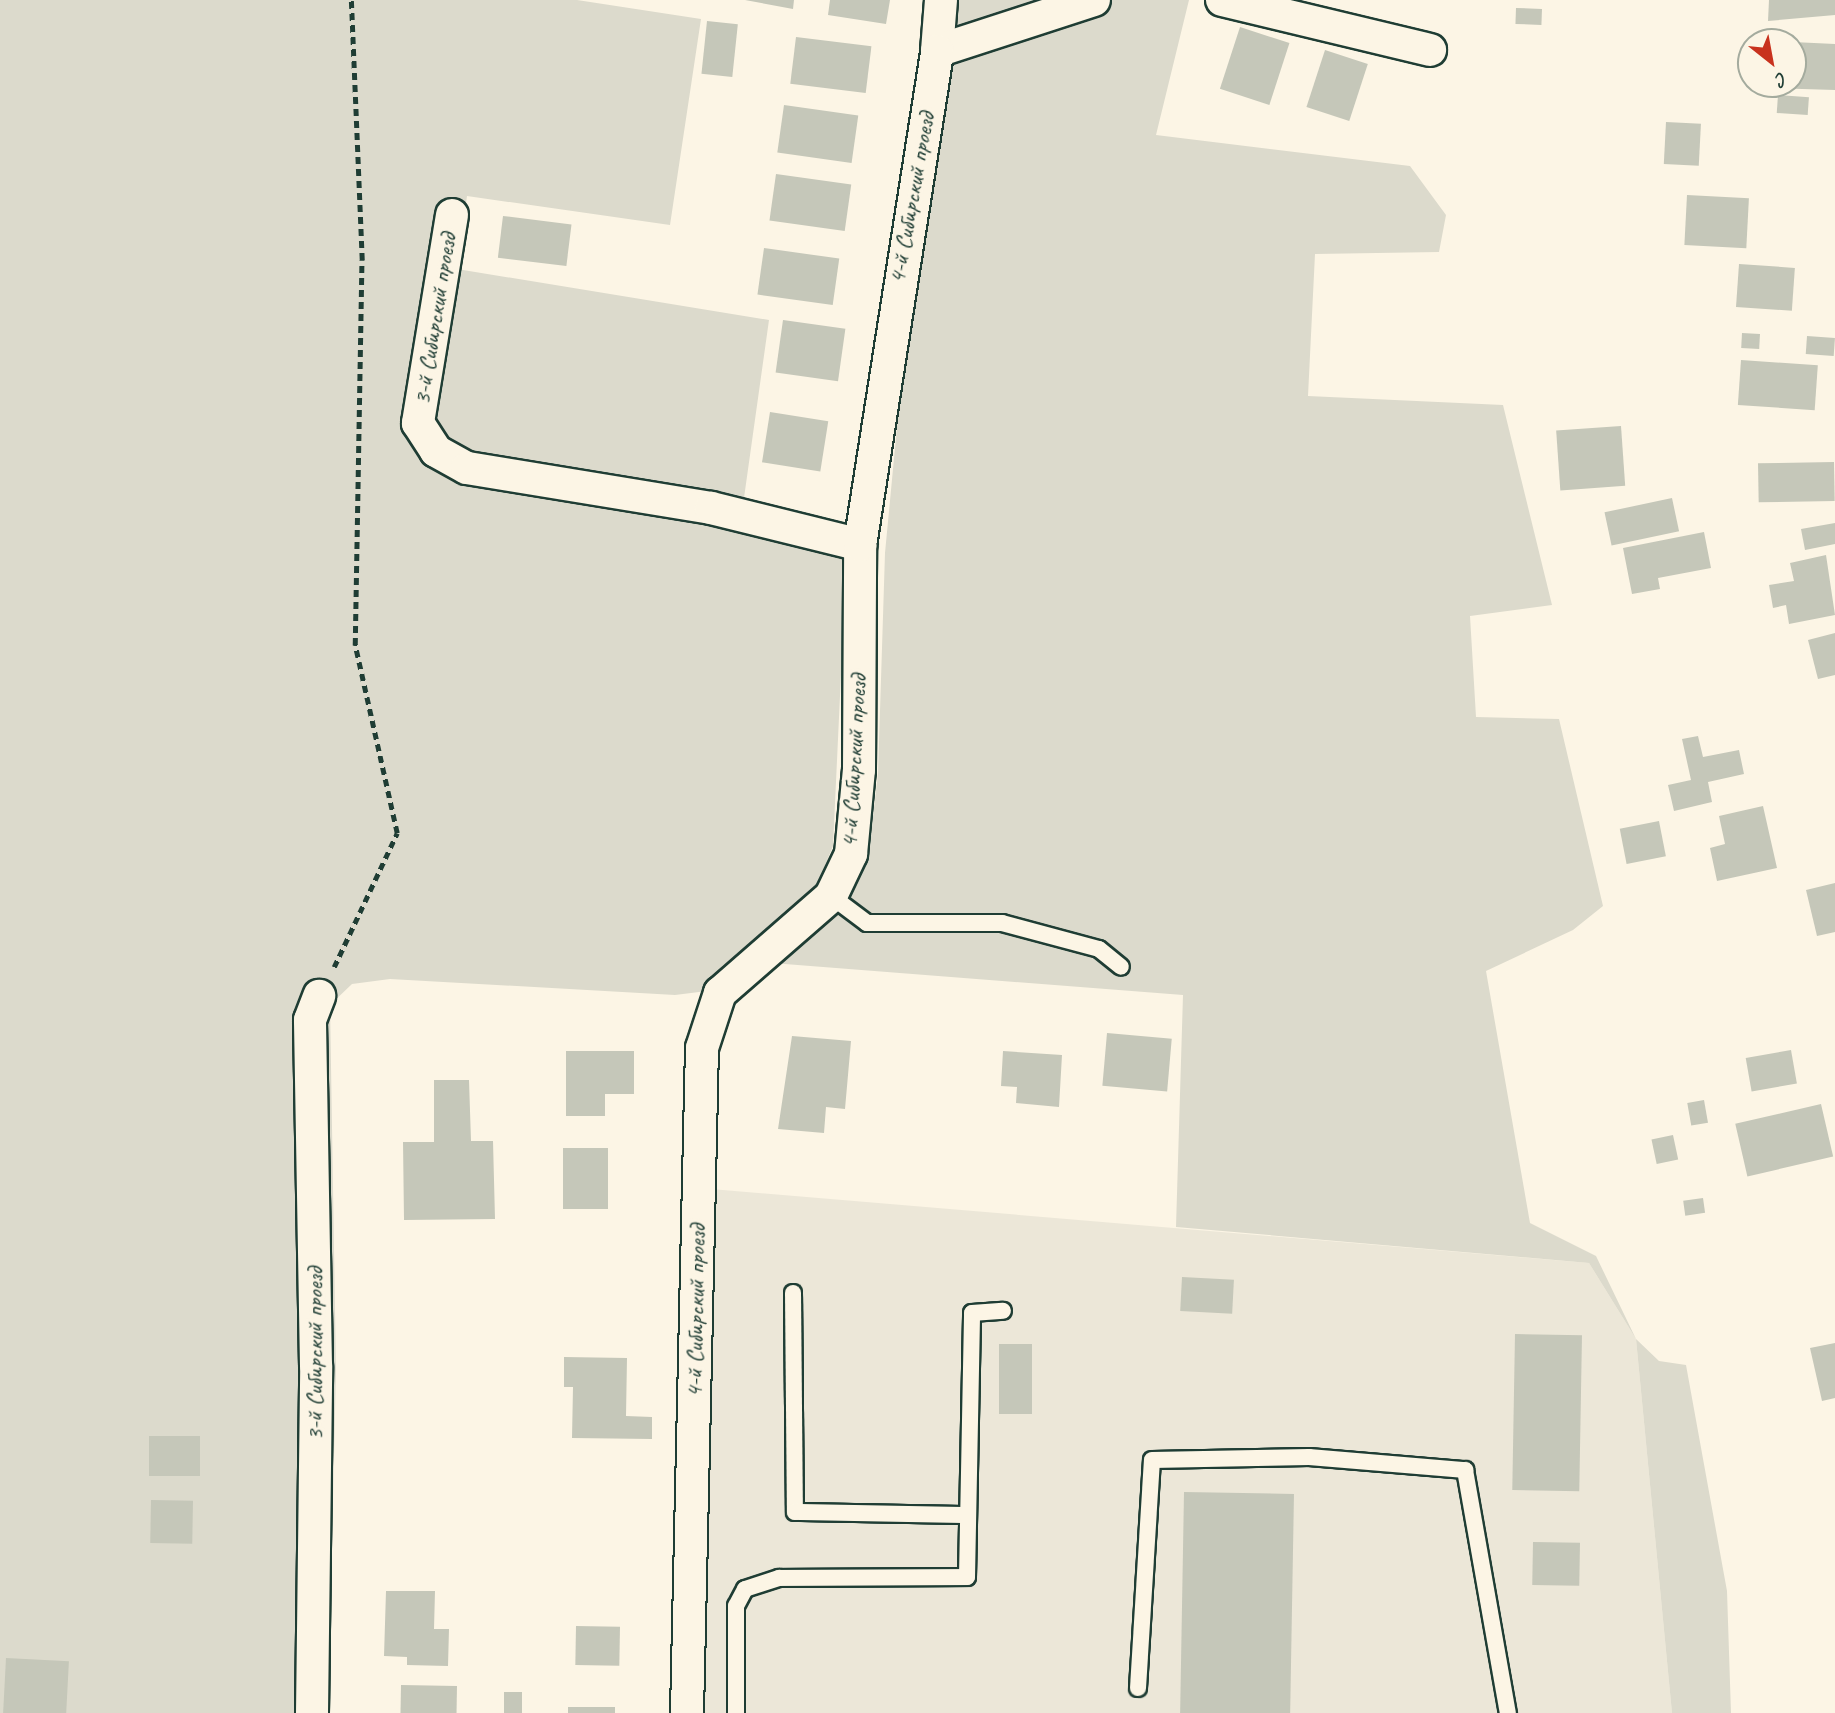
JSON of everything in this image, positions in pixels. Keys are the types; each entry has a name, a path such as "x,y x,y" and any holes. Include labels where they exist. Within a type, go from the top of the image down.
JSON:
{"street":[{"name":"4-й Сибирский проезд","path":"687,1713 702,1048 720,993 737,972 831,896 851,854 859,770 860,545 937,51 941,0"},
{"path":"937,51 1094,0"},
{"path":"1222,0 1430,50"},
{"name":"3-й Сибирский проезд","path":"452,215 418,424 436,451 467,468 711,508 860,545"},
{"name":"3-й Сибирский проезд","path":"312,1713 316,1366 310,1020 319,996"}],"lane":[{"path":"831,896 867,923 1002,923 1099,949 1121,967"},
{"path":"793,1293 795,1512 968,1516"},
{"path":"736,1713 736,1605 745,1590 779,1578 967,1577 972,1313 1003,1311"},
{"path":"1138,1688 1152,1460 1309,1457 1465,1470 1508,1713"}],"path":[{"path":"319,996 397,833 355,645 362,260 351,0"}],"shaded area":[{"path":"0,0 577,0 701,19 670,225 467,196 457,269 769,320 743,505 848,525 833,846 815,889 779,925 722,966 707,991 675,995 390,979 352,984 330,1005 336,1370 328,1713 0,1713"},
{"path":"957,0 1189,0 1156,135 1410,166 1446,215 1439,252 1315,254 1308,396 1503,405 1552,605 1470,616 1476,717 1559,719 1603,906 1573,930 1486,971 1530,1223 1596,1256 1636,1339 1589,1263 1176,1227 1183,995 772,963 838,907 868,858 878,774 885,553 907,322"},
{"path":"711,1189 1589,1263 1636,1339 1672,1713 698,1713"},
{"path":"1636,1339 1659,1361 1686,1365 1727,1591 1731,1713 1672,1713"}],"building":[{"path":"745,0 794,0 793,9"},
{"path":"830,0 890,0 886,24 828,15"},
{"path":"1769,0 1835,0 1835,15 1768,21"},
{"path":"1516,8 1542,9 1541,25 1515,24"},
{"path":"707,21 738,24 732,77 701,74"},
{"path":"1240,27 1289,43 1269,105 1220,89"},
{"path":"796,37 871,46 866,93 790,84"},
{"path":"1807,43 1835,44 1835,90 1807,89"},
{"path":"1325,50 1368,64 1349,121 1306,107"},
{"path":"1809,97 1808,115 1777,113 1778,98"},
{"path":"784,105 858,115 852,163 777,153"},
{"path":"1666,122 1701,124 1699,166 1664,164"},
{"path":"776,174 851,185 845,231 769,221"},
{"path":"1687,195 1749,198 1746,248 1684,245"},
{"path":"503,216 571,224 566,266 498,258"},
{"path":"764,248 839,259 833,305 757,295"},
{"path":"1739,264 1795,268 1792,311 1736,307"},
{"path":"783,320 845,329 838,381 776,372"},
{"path":"1742,333 1760,334 1759,349 1741,348"},
{"path":"1807,336 1835,338 1834,356 1806,354"},
{"path":"1741,360 1818,365 1815,410 1738,405"},
{"path":"770,412 828,421 820,472 762,462"},
{"path":"1621,426 1625,486 1560,490 1556,431"},
{"path":"1834,462 1835,501 1759,502 1758,463"},
{"path":"1672,498 1679,531 1612,546 1605,512"},
{"path":"1835,523 1835,544 1805,550 1801,529"},
{"path":"1704,532 1711,568 1658,578 1660,589 1632,594 1623,548"},
{"path":"1826,555 1835,615 1789,624 1786,605 1773,608 1769,585 1794,581 1790,563"},
{"path":"1835,633 1835,675 1818,679 1808,640"},
{"path":"1698,736 1703,757 1739,750 1744,774 1708,782 1712,802 1674,811 1668,785 1691,780 1682,739"},
{"path":"1763,806 1777,868 1717,881 1710,848 1725,844 1719,816"},
{"path":"1659,821 1666,856 1627,864 1620,829"},
{"path":"1835,883 1835,932 1817,936 1806,890"},
{"path":"1107,1033 1172,1039 1167,1091 1102,1086"},
{"path":"792,1036 851,1041 845,1109 826,1107 824,1133 778,1129"},
{"path":"1791,1050 1797,1083 1752,1091 1746,1058"},
{"path":"566,1051 634,1051 634,1094 605,1094 605,1116 566,1116"},
{"path":"1003,1051 1062,1055 1059,1107 1016,1103 1017,1087 1001,1086"},
{"path":"434,1080 469,1080 471,1141 493,1141 495,1219 404,1220 403,1142 434,1142"},
{"path":"1704,1100 1708,1123 1691,1126 1687,1103"},
{"path":"1821,1104 1833,1157 1747,1176 1735,1124"},
{"path":"1673,1135 1678,1159 1657,1164 1651,1140"},
{"path":"563,1148 608,1148 608,1209 563,1209"},
{"path":"1703,1198 1705,1213 1685,1216 1683,1201"},
{"path":"1182,1277 1234,1280 1232,1314 1180,1311"},
{"path":"1515,1334 1582,1335 1579,1491 1512,1490"},
{"path":"1835,1343 1835,1398 1822,1401 1810,1348"},
{"path":"999,1344 1032,1344 1032,1414 999,1414"},
{"path":"564,1357 627,1358 626,1416 652,1417 652,1439 572,1438 573,1387 564,1387"},
{"path":"149,1436 200,1436 200,1476 149,1476"},
{"path":"1184,1492 1294,1494 1290,1713 1180,1713"},
{"path":"151,1500 193,1501 192,1544 150,1543"},
{"path":"1533,1542 1580,1543 1579,1586 1532,1585"},
{"path":"386,1591 435,1591 434,1629 449,1629 448,1666 407,1665 407,1657 384,1656"},
{"path":"576,1626 620,1627 619,1666 575,1665"},
{"path":"6,1658 69,1661 66,1713 3,1713"},
{"path":"401,1685 457,1686 457,1713 401,1713"},
{"path":"504,1692 522,1692 522,1713 504,1713"},
{"path":"568,1707 615,1707 615,1713 568,1713"}]}
